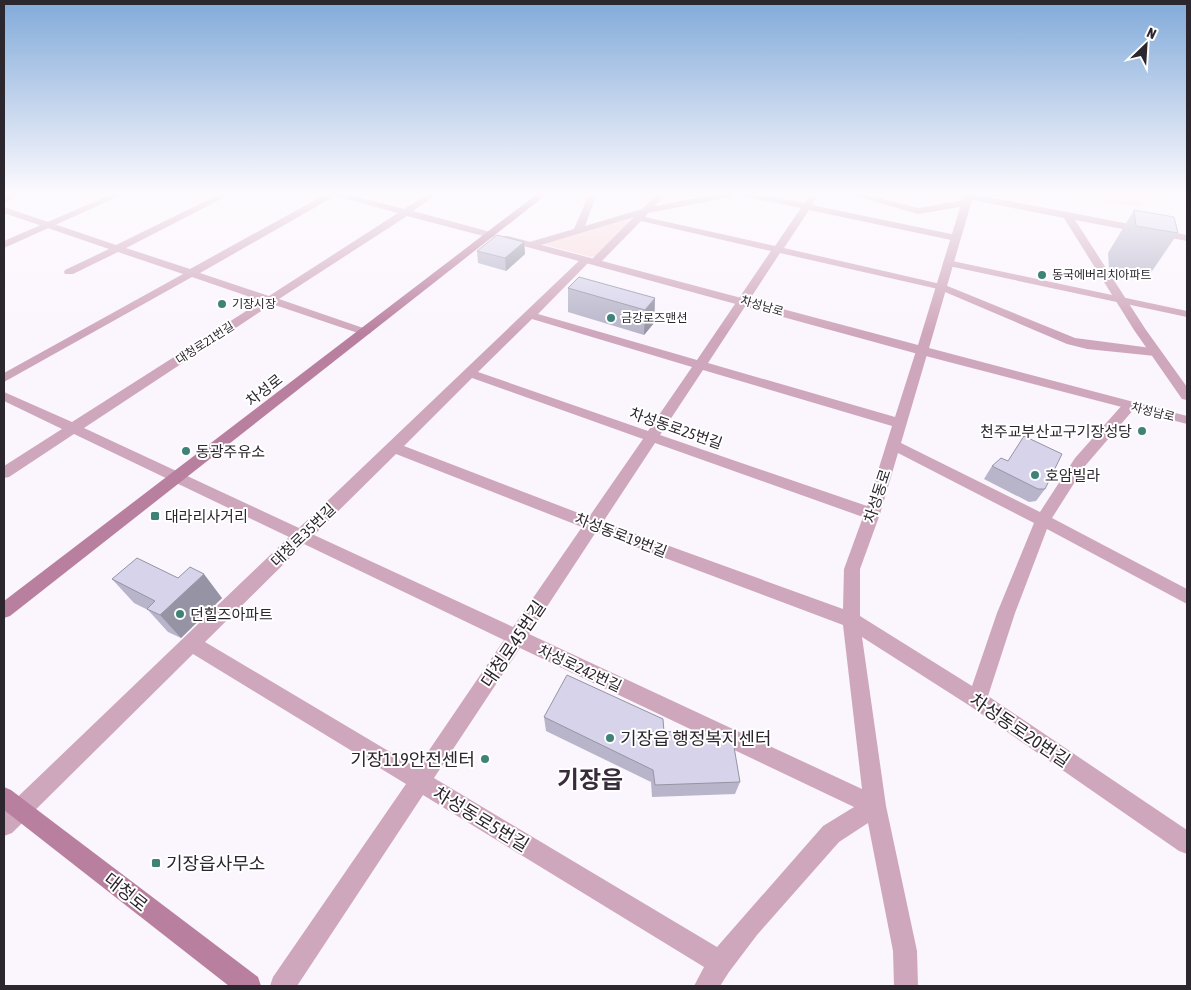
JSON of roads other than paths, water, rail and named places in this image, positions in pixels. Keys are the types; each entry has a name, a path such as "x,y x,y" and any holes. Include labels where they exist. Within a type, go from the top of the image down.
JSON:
{"main road":[{"name":"차성로","path":"4,611 483,240"},
{"name":"대청로","path":"12,803 248,986"}],"street":[{"path":"4,246 17,240"},
{"path":"93,240 365,332"},
{"path":"69,272 133,240"},
{"path":"4,378 250,240"},
{"name":"대청로21번길","path":"4,473 362,240"},
{"name":"차성남로","path":"513,240 1129,406 1186,418"},
{"path":"530,245 546,240"},
{"name":"대청로35번길","path":"4,825 12,803 190,644 530,314 614,240"},
{"path":"740,240 941,287 1071,341 1155,352"},
{"name":"대청로45번길","path":"282,986 785,240"},
{"name":"차성동로","path":"906,986 905,951 875,806 851,620 852,569 894,445 899,423 955,240"},
{"path":"1083,240 1120,300 1155,352 1183,387 1187,396"},
{"path":"948,263 1187,314"},
{"path":"530,314 899,423"},
{"name":"차성동로25번길","path":"469,374 872,514"},
{"name":"차성로242번길","path":"4,396 875,806"},
{"path":"977,700 1006,613 1043,520 1080,462 1129,406"},
{"path":"894,445 1043,520 1187,597"},
{"name":"차성동로19번길","path":"393,447 593,525 851,620"},
{"name":"차성동로20번길","path":"851,620 977,700 1187,844"},
{"name":"차성동로5번길","path":"190,644 720,963"},
{"path":"706,986 720,963 778,892 831,834 875,806"}],"place":[{"name":"동국에버리치아파트","path":"1042,275"},
{"name":"기장시장","path":"222,304"},
{"name":"금강로즈맨션","path":"611,318"},
{"name":"천주교부산교구기장성당","path":"1142,431"},
{"name":"동광주유소","path":"186,451"},
{"name":"호암빌라","path":"1035,475"},
{"name":"대라리사거리","path":"155,516"},
{"name":"던힐즈아파트","path":"180,614"},
{"name":"기장읍 행정복지센터","path":"610,738"},
{"name":"기장119안전센터","path":"485,759"},
{"name":"기장읍사무소","path":"156,863"}],"district":[{"name":"기장읍","path":"590,779"}]}
